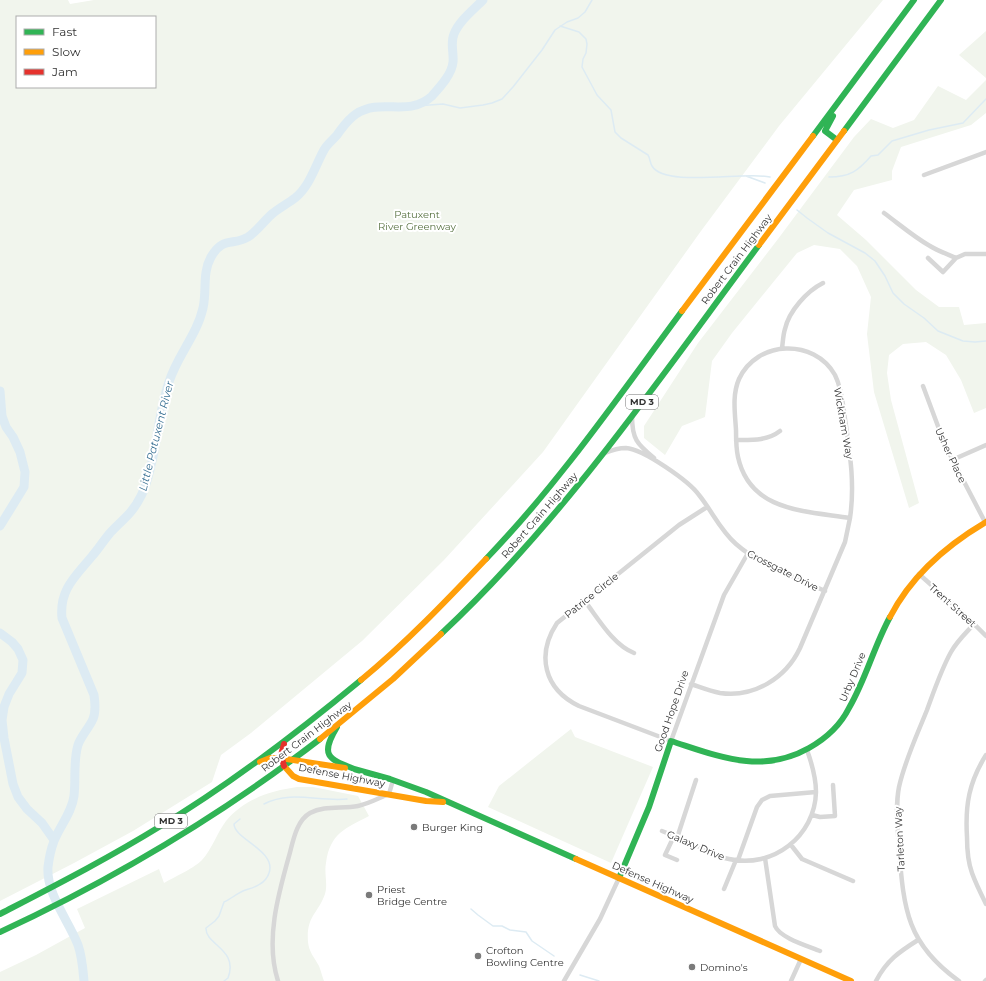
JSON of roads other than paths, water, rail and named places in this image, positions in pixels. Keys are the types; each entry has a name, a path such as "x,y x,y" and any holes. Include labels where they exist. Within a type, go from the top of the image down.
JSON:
{"main road":[{"name":"Robert Crain Highway","path":"0,914 81,873 138,841 179,816 258,762 354,687 418,630 463,585 534,506 578,450 914,0"},
{"name":"Robert Crain Highway","path":"0,932 89,889 148,856 240,797 294,759 339,724 402,671 478,598 550,520 604,453 941,0"},
{"path":"837,140 826,132 826,128 851,84"},
{"name":"Urby Drive","path":"671,741 725,758 754,762 779,760 807,750 829,735 848,713 854,703 885,625 904,593 919,574 951,544 985,522"},
{"path":"339,724 328,743 327,752 331,758 356,770"},
{"name":"Good Hope Drive","path":"619,878 649,807 671,741"},
{"path":"284,743 280,751 280,758 284,766"},
{"name":"Defense Highway","path":"258,762 270,758 294,759 356,770 393,780 428,792 851,981"},
{"name":"Defense Highway","path":"284,766 293,776 299,778 426,801 448,802"}],"street":[{"path":"924,175 986,152"},
{"path":"884,213 931,247 956,258"},
{"path":"928,258 943,272 956,258 965,254 986,254 986,260"},
{"path":"782,348 785,328 790,316 810,290 823,283"},
{"name":"Wickham Way","path":"691,684 730,694 750,691 769,684 785,671 797,656 845,542 850,518 853,488 842,400 835,376 821,359 813,354 794,348 782,348 761,355 751,362 739,379 734,400 738,456 743,472 755,490 775,504 787,508 850,518"},
{"name":"Usher Place","path":"923,386 940,433 952,460 985,522"},
{"name":"Crossgate Drive","path":"632,416 632,428 635,440 660,463 694,488 735,543 748,553 772,567 825,591"},
{"path":"736,440 765,439 780,431"},
{"path":"952,460 986,445"},
{"name":"Crossgate Drive","path":"604,453 617,448 625,448 637,451 660,463"},
{"name":"Patrice Circle","path":"671,741 569,701 555,688 546,668 545,656 550,633 557,623 679,525 707,507"},
{"name":"Good Hope Drive","path":"671,741 724,595 748,553"},
{"name":"Trent Street","path":"919,574 986,636"},
{"path":"584,600 618,643 634,653"},
{"name":"Tarleton Way","path":"959,981 937,963 918,940 907,915 902,887 897,823 899,789 907,760 945,663 960,639 974,624"},
{"name":"Galaxy Drive","path":"662,831 721,857 737,860 747,861 765,858 782,851 791,845 803,831 812,815 816,792 814,772 807,750"},
{"path":"986,755 972,782 966,815 968,848 972,871 986,904"},
{"path":"278,981 274,963 273,946 276,907 280,887 295,835 301,822 305,817 317,810 359,806 389,794 393,780"},
{"path":"677,860 665,856 675,837 696,780"},
{"path":"812,815 820,817 835,816 833,785"},
{"path":"724,889 737,860 757,807 762,800 770,796 816,792"},
{"path":"791,845 802,859 853,881"},
{"path":"765,858 774,926 776,930 782,935 820,952"},
{"path":"564,981 600,919 619,878"},
{"path":"876,981 882,970 891,959 901,950 918,940"},
{"path":"791,981 800,959"}],"waterway":[{"name":"Little Patuxent River","path":"84,981 78,945 54,897 48,877 48,864 53,844 73,802 75,790 76,751 81,738 93,719 95,710 94,695 62,618 63,599 66,591 95,552 138,502 143,492 148,479 166,392 177,363 200,318 204,302 208,263 215,250 228,242 243,240 248,237 272,214 295,198 305,188 325,148 353,116 366,109 375,107 414,106 432,96 445,80 452,67 452,41 456,29 483,0"},
{"path":"416,106 443,104 460,108 483,105 502,99 542,50 555,30 567,22 578,18 585,12 592,0"},
{"path":"560,26 579,32 586,39 586,53 583,59 582,67 597,95 611,110 615,132 621,138 648,155 652,166 660,173 689,178 744,176 770,177"},
{"path":"829,177 843,176 853,172 862,166 871,156 878,155 892,141 929,130 963,123 986,99"},
{"path":"746,176 765,183"},
{"path":"797,210 828,233 865,253 875,261 885,276 893,293 904,304 924,318 938,331 963,341 986,341"},
{"path":"0,391 2,416 6,427 13,437 20,452 25,472 24,487 0,526"},
{"path":"0,633 12,642 18,649 23,660 22,673 9,694 4,707 2,720 13,784 18,797 27,809 42,823 54,840"},
{"path":"264,804 274,800 295,797 337,800 347,799"},
{"path":"224,981 228,978 230,968 229,960 221,948 207,934 206,928 219,916 224,902 240,892 264,881 267,878 270,865 267,858 236,830 234,824 240,819"},
{"path":"471,909 493,926 502,926 510,930 526,932 532,941 554,956"},
{"path":"580,975 599,981"}],"place":[{"name":"Burger King","path":"414,827"},
{"name":"Priest Bridge Centre","path":"369,895"},
{"name":"Crofton Bowling Centre","path":"478,956"},
{"name":"Domino's","path":"692,967"}],"park label":[{"name":"Patuxent River Greenway","path":"417,220"}]}
